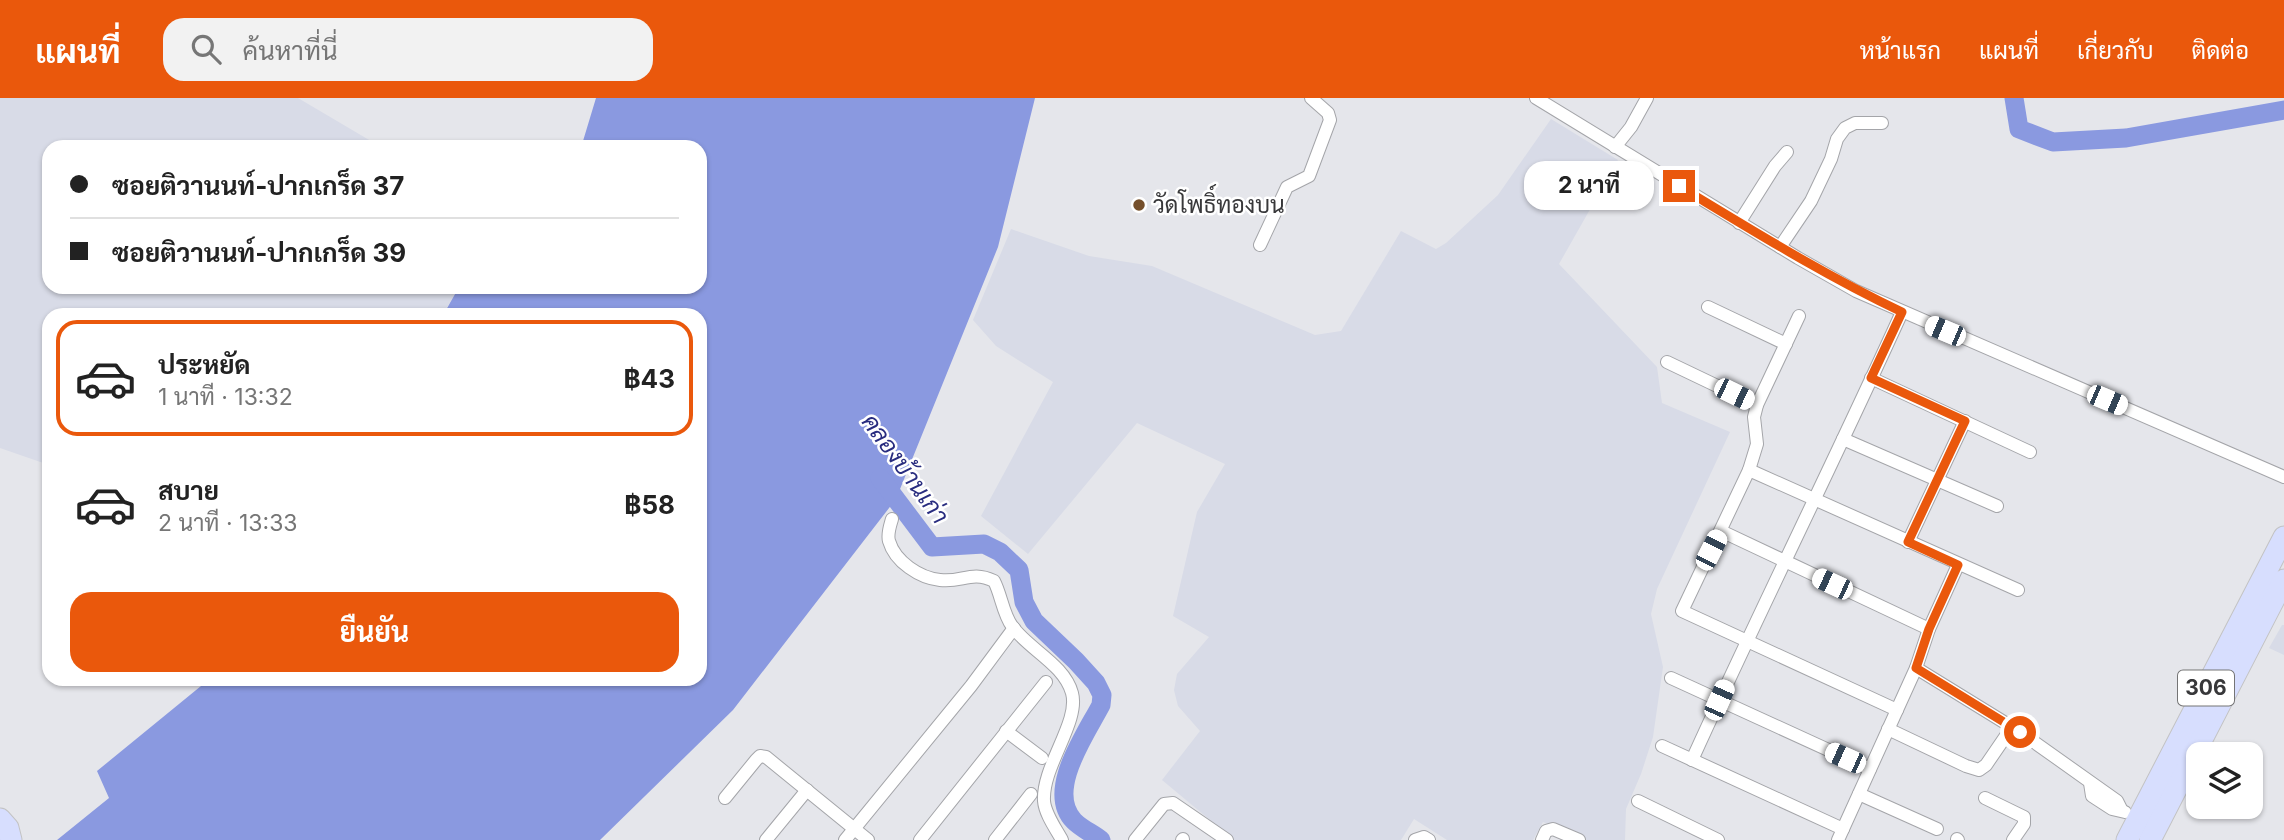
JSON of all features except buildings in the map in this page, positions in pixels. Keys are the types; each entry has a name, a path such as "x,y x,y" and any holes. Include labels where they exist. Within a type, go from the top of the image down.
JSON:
{"main road":[{"name":"306","path":"2127,840 2129,815 2284,537"},
{"name":"306","path":"2150,840 2284,580"},
{"path":"0,819 8,828 11,840"}],"street":[{"path":"1260,245 1287,187 1309,176 1330,120 1328,113 1311,98"},
{"path":"1536,98 1780,247 1856,290 2284,477"},
{"path":"1615,147 1631,127 1647,98"},
{"path":"1780,247 1811,201 1831,159 1837,139 1845,128 1854,123 1882,123"},
{"path":"1739,222 1787,152"},
{"path":"1708,307 1786,344"},
{"path":"1692,760 1902,312"},
{"path":"1799,316 1757,405 1754,417 1758,444 1749,470 1682,611 1897,710"},
{"path":"1667,362 1757,405"},
{"path":"1871,378 2031,452"},
{"path":"1908,542 1965,421"},
{"path":"1843,439 1997,506"},
{"path":"1749,470 2018,590"},
{"path":"892,519 889,541 896,555 918,575 942,581 981,575 994,581 1011,625 1057,670 1073,695 1068,724 1052,760 1045,786 1044,804 1062,840"},
{"path":"1720,531 1929,629"},
{"path":"1662,746 1840,834 1916,668 1929,629 1958,565"},
{"path":"845,840 1014,628"},
{"path":"1916,668 2012,727 2117,801 2129,815"},
{"path":"1671,678 1870,769"},
{"path":"920,840 1046,682"},
{"path":"1888,729 1966,766 1979,769 1986,765 2012,727"},
{"path":"1006,731 1042,758"},
{"path":"725,798 760,756 766,757 867,840"},
{"path":"766,840 807,790"},
{"path":"995,840 1031,794"},
{"path":"1858,794 1937,829"},
{"path":"1985,798 2024,817 2024,824 2013,840"},
{"path":"1638,801 1718,840"},
{"path":"1135,840 1164,804 1173,803 1227,840"},
{"path":"1542,840 1546,831 1553,829 1579,840"},
{"path":"1415,840 1424,837 1429,840"}],"shaded area":[{"path":"0,98 298,98 369,140 42,140 42,294 455,294 447,308 42,308 42,463 0,448"},
{"path":"1551,119 1618,160 1559,264 1657,367 1662,403 1730,432 1657,589 1651,614 1663,667 1653,737 1626,809 1625,840 1586,840 1543,822 1533,840 1447,840 1414,819 1401,840 1234,840 1162,780 1200,731 1178,706 1174,690 1177,674 1209,637 1173,616 1197,512 1225,464 1137,423 1028,554 981,516 1053,382 996,346 973,320 1011,229 1089,256 1152,266 1315,335 1341,331 1401,231 1436,249 1446,243 1498,195"},
{"path":"2284,625 2284,655 2269,648"}],"water":[{"path":"596,98 1035,98 998,247 896,499 733,710 600,840 57,840 109,798 97,771 201,686 707,686 707,308 447,308 455,294 707,294 707,140 583,140"}],"waterway":[{"path":"2014,98 2019,129 2053,142 2126,138 2284,110"},
{"name":"คลองบ้านเก่า","path":"880,478 932,547 984,544 1000,552 1019,570 1024,602 1034,621 1096,683 1102,695 1101,705 1071,763 1064,794 1066,809 1074,821 1101,840"}],"place":[{"name":"วัดโพธิ์ทองบน","path":"1139,205"}],"route":[{"path":"1679,186 1798,258 1902,312 1871,378 1965,421 1908,542 1958,565 1929,629 1916,668 2020,732"}]}
